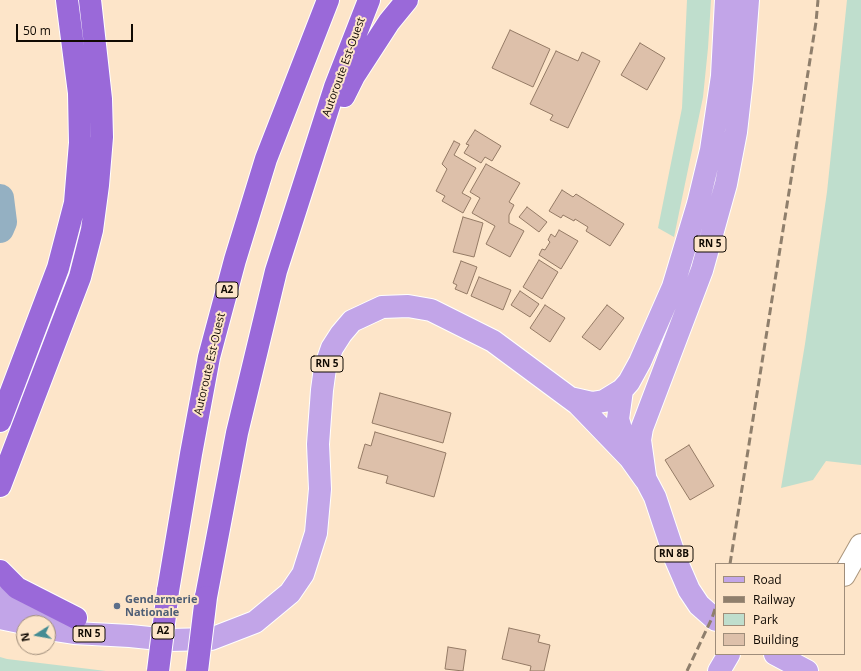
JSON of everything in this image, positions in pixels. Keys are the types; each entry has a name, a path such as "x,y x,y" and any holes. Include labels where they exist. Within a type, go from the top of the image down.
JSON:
{"highway":[{"path":"0,421 58,268 75,203 80,143 78,93 67,0"},
{"path":"0,486 80,277 92,230 102,137 100,92 90,0"},
{"path":"266,159 312,0"},
{"name":"Autoroute Est-Ouest","path":"158,671 168,591 209,357 235,260 266,159 328,0"},
{"name":"Autoroute Est-Ouest","path":"197,671 206,597 237,433 276,271 335,87 369,0"},
{"path":"306,174 354,76 390,22 407,0"},
{"path":"0,571 17,588 76,618"}],"main road":[{"name":"RN 5","path":"570,398 592,403 604,402 622,390 629,382 640,362 673,287 698,204 711,150 722,76 726,0"},
{"name":"RN 5","path":"645,479 640,440 642,428 702,270 726,184 736,132 748,0"},
{"name":"RN 5","path":"56,630 74,633 169,640 211,639 255,622 290,593 303,574 316,533 320,489 319,436 325,368 332,348 352,321 382,307 408,306 430,310 493,340 570,398 588,414 630,458 645,479"},
{"name":"RN 5","path":"618,419 632,410 649,391 664,369"},
{"path":"622,390 618,419 623,436 645,479"},
{"path":"588,414 618,419"},
{"name":"RN 8B","path":"645,479 654,497 681,575 699,605 715,619"},
{"name":"RN 5","path":"0,598 76,618 130,636"},
{"path":"0,618 16,621"},
{"path":"719,671 728,655"},
{"path":"778,655 803,664"}],"street":[{"path":"845,573 861,545"}],"green space":[{"path":"687,0 711,0 703,97 674,237 658,228 682,108"},
{"path":"847,0 861,0 861,465 826,461 813,480 781,488 805,344 827,192"},
{"path":"0,657 7,659 106,671 0,671"}],"building":[{"path":"510,30 550,49 533,87 492,68"},
{"path":"640,43 665,58 647,90 621,75"},
{"path":"556,51 578,61 582,52 600,61 568,128 550,120 553,115 530,104"},
{"path":"475,130 501,146 492,161 485,157 481,163 464,153 469,145 466,144"},
{"path":"454,141 460,144 454,155 476,168 462,193 471,198 463,213 442,201 445,196 436,191 447,169 442,164"},
{"path":"486,164 520,183 509,202 514,205 509,215 509,223 524,231 510,257 486,244 495,226 472,213 480,198 470,192"},
{"path":"562,190 573,197 576,194 624,224 610,246 586,231 588,227 575,219 574,221 563,215 561,218 549,211"},
{"path":"527,207 547,222 539,232 519,217"},
{"path":"463,217 483,223 474,257 453,252"},
{"path":"559,230 578,241 561,269 539,255 542,249 545,250 550,242 548,240 551,234 555,237"},
{"path":"539,260 558,272 542,299 523,287"},
{"path":"461,261 477,267 467,294 455,289 457,285 453,283"},
{"path":"479,277 511,290 503,310 471,296"},
{"path":"520,291 539,304 530,317 511,305"},
{"path":"545,305 565,318 550,342 530,328"},
{"path":"607,305 624,318 600,350 582,337"},
{"path":"380,393 451,413 443,443 372,423"},
{"path":"375,432 446,453 434,497 386,483 388,476 358,468 365,444 371,446"},
{"path":"689,445 714,486 690,500 665,460"},
{"path":"509,628 540,635 538,642 550,645 544,671 530,671 531,666 502,659"},
{"path":"448,647 466,650 463,671 445,669"}],"waterway":[{"path":"0,198 3,222 0,229"}],"railway":[{"path":"730,563 816,22 818,0"},
{"path":"687,671 715,609"}],"place":[{"name":"Gendarmerie Nationale","path":"117,606"}]}
